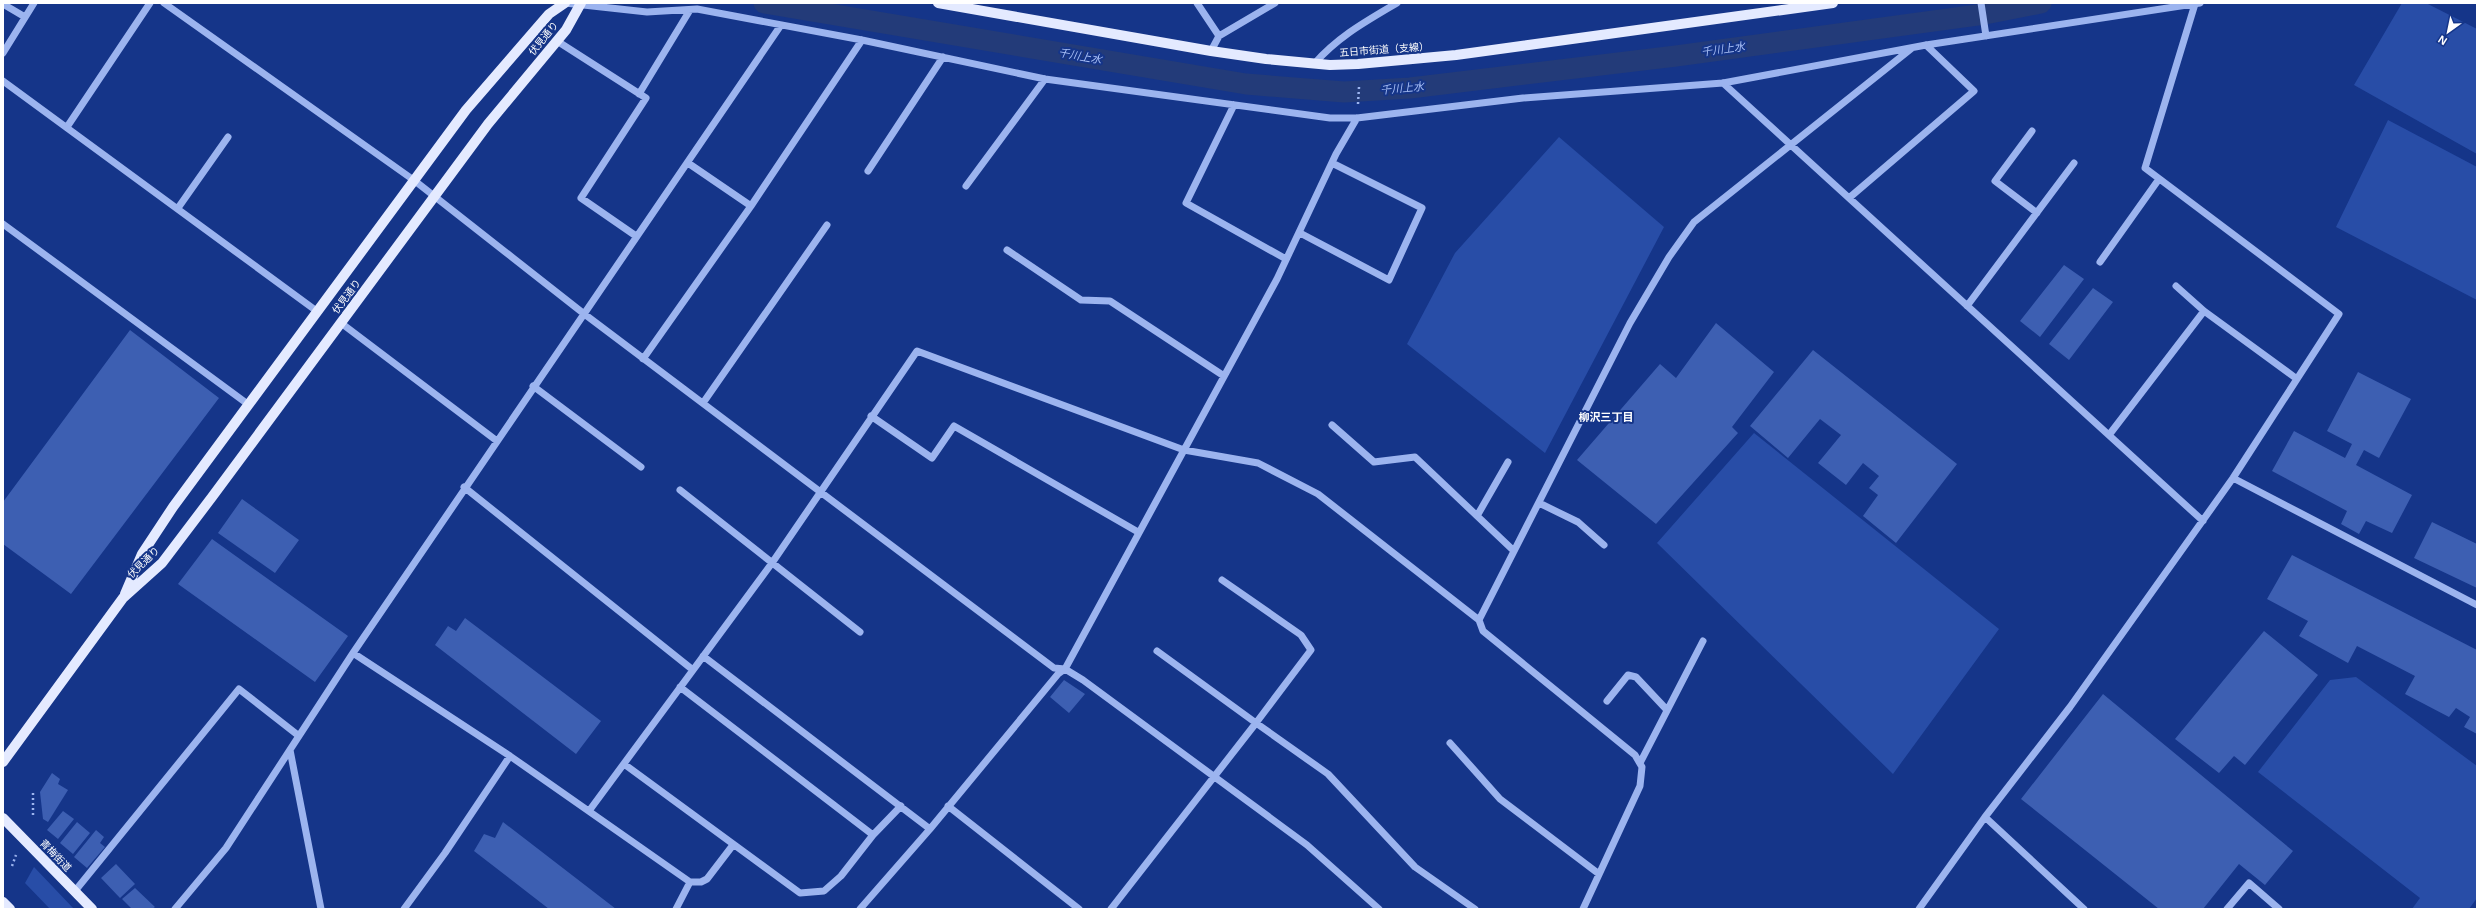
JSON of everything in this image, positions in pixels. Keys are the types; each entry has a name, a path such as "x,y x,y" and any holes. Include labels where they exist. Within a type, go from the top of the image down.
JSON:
{"main road":[{"name":"伏見通り","path":"123,598 142,554 173,507 466,110 549,14 565,3"},
{"name":"五日市街道（支線）","path":"938,3 1211,51 1314,64 1358,64 1456,55 1833,3"},
{"name":"伏見通り","path":"3,762 123,598 162,563 436,197 488,124 566,30 580,4"},
{"name":"青梅街道","path":"3,818 92,909"},
{"path":"3,902 10,909"}],"street":[{"path":"3,53 34,3"},
{"path":"67,127 150,3"},
{"path":"164,3 415,181 643,359 1054,668 1065,669 1084,680 1214,779 1307,845 1379,909"},
{"path":"565,3 647,12 690,10 862,40 1045,79 1330,118 1357,118 1523,98 1722,83 1926,45 2198,4 2144,168 2339,314 2233,478 2203,521 2070,707 1985,817 1919,909"},
{"path":"1197,3 1219,36"},
{"path":"1211,51 1219,36 1275,3"},
{"path":"1314,64 1332,44 1344,35 1397,3"},
{"path":"1981,3 1986,36"},
{"path":"3,4 26,16"},
{"path":"639,94 690,10"},
{"path":"175,909 226,848 353,653 464,487 497,441 636,236 688,163 781,25"},
{"path":"643,359 751,206 862,40"},
{"path":"557,41 646,98 582,198 636,236"},
{"path":"1849,198 1974,91 1926,45"},
{"path":"1479,620 1630,323 1673,251 1694,222 1789,144 1914,47"},
{"path":"868,171 943,57"},
{"path":"966,186 1045,79"},
{"path":"3,81 318,312"},
{"path":"1722,83 2203,521"},
{"path":"1234,105 1186,203 1286,259"},
{"path":"860,909 930,829 1050,684 1065,669 1138,532 1277,279 1332,163 1357,118"},
{"path":"2032,131 1995,181 2037,213"},
{"path":"178,208 228,137"},
{"path":"688,163 751,206"},
{"path":"1300,233 1389,280 1422,208 1332,163"},
{"path":"1967,306 2074,163"},
{"path":"2100,262 2159,179"},
{"path":"3,224 249,405"},
{"path":"702,403 827,225"},
{"path":"1007,250 1081,300 1110,301 1224,376"},
{"path":"2176,286 2204,311 2297,379"},
{"path":"2109,435 2204,311"},
{"path":"341,323 497,441"},
{"path":"589,811 772,563 871,416 917,351 1184,450 1258,463 1318,494 1479,620 1483,631 1635,755 1642,767 1640,786 1583,909"},
{"path":"533,386 641,467"},
{"path":"871,416 932,458 954,426 1138,532"},
{"path":"1332,425 1374,462 1415,457 1514,551"},
{"path":"1477,516 1508,462"},
{"path":"2233,478 2477,605"},
{"path":"464,487 693,670"},
{"path":"680,490 860,632"},
{"path":"1539,503 1578,522 1604,545"},
{"path":"1111,909 1214,779 1311,650 1301,635 1222,580"},
{"path":"1640,763 1703,641"},
{"path":"1157,651 1328,774 1416,867 1475,909"},
{"path":"353,653 510,756 690,882 701,882 707,879 733,845"},
{"path":"703,656 930,829"},
{"path":"1607,701 1628,675 1636,677 1667,710"},
{"path":"680,687 873,835"},
{"path":"75,892 239,689 299,736"},
{"path":"1450,743 1500,799 1599,874"},
{"path":"290,750 321,909"},
{"path":"404,909 445,853 510,756"},
{"path":"624,764 800,893 824,891 841,876 873,835 900,806"},
{"path":"948,806 1079,909"},
{"path":"1985,817 2084,909"},
{"path":"676,909 690,882"},
{"path":"2227,909 2249,884 2279,909"}],"path":[{"path":"33,790 33,815"},
{"path":"12,866 16,855"}],"shaded area":[{"path":"2402,3 2426,3 2477,29 2477,154 2354,85"},
{"path":"2388,120 2477,167 2477,300 2336,227"},
{"path":"1559,137 1664,227 1545,453 1407,344 1455,253"},
{"path":"1754,433 1999,629 1893,774 1657,543"},
{"path":"2356,677 2477,766 2477,898 2469,909 2412,909 2420,898 2258,772 2330,680"},
{"path":"34,867 74,909 50,909 25,883"}],"building":[{"path":"2064,265 2084,279 2040,337 2020,321"},
{"path":"2093,288 2113,302 2069,360 2049,344"},
{"path":"1716,323 1774,372 1732,427 1738,433 1656,524 1577,460 1660,364 1676,378"},
{"path":"130,330 219,398 71,594 3,544 3,502"},
{"path":"1813,350 1957,464 1896,543 1863,516 1878,495 1869,488 1879,476 1863,463 1846,485 1818,463 1841,435 1820,419 1788,458 1750,426"},
{"path":"2358,372 2411,399 2379,458 2364,450 2356,465 2412,495 2392,533 2366,521 2359,534 2341,524 2347,511 2272,471 2294,431 2345,458 2352,444 2327,431"},
{"path":"242,499 299,540 275,573 218,533"},
{"path":"2432,522 2477,544 2477,588 2414,558"},
{"path":"212,539 348,636 315,682 178,584"},
{"path":"2292,555 2477,650 2477,734 2464,727 2470,717 2456,708 2449,717 2405,694 2415,676 2357,646 2348,663 2299,636 2308,621 2267,599"},
{"path":"465,618 601,721 576,754 435,645 448,626 456,631"},
{"path":"2264,631 2318,675 2245,765 2234,756 2219,773 2175,739"},
{"path":"1064,680 1085,694 1069,713 1050,697"},
{"path":"2103,694 2293,851 2265,885 2239,864 2203,909 2159,909 2021,799"},
{"path":"52,773 60,779 58,784 68,790 48,822 43,819 40,792"},
{"path":"63,811 74,819 58,839 47,830"},
{"path":"77,822 90,833 73,854 60,843"},
{"path":"503,822 616,909 549,909 474,851 484,834 495,838"},
{"path":"96,830 104,837 100,843 105,847 87,868 74,857"},
{"path":"116,864 135,884 120,898 101,878"},
{"path":"135,888 155,907 152,909 132,909 122,899"}],"waterway":[{"name":"千川上水","path":"764,3 1246,84 1344,92 1410,88 1676,56 1985,14 2041,3"}],"district":[{"name":"柳沢三丁目","path":"1606,417"}]}
